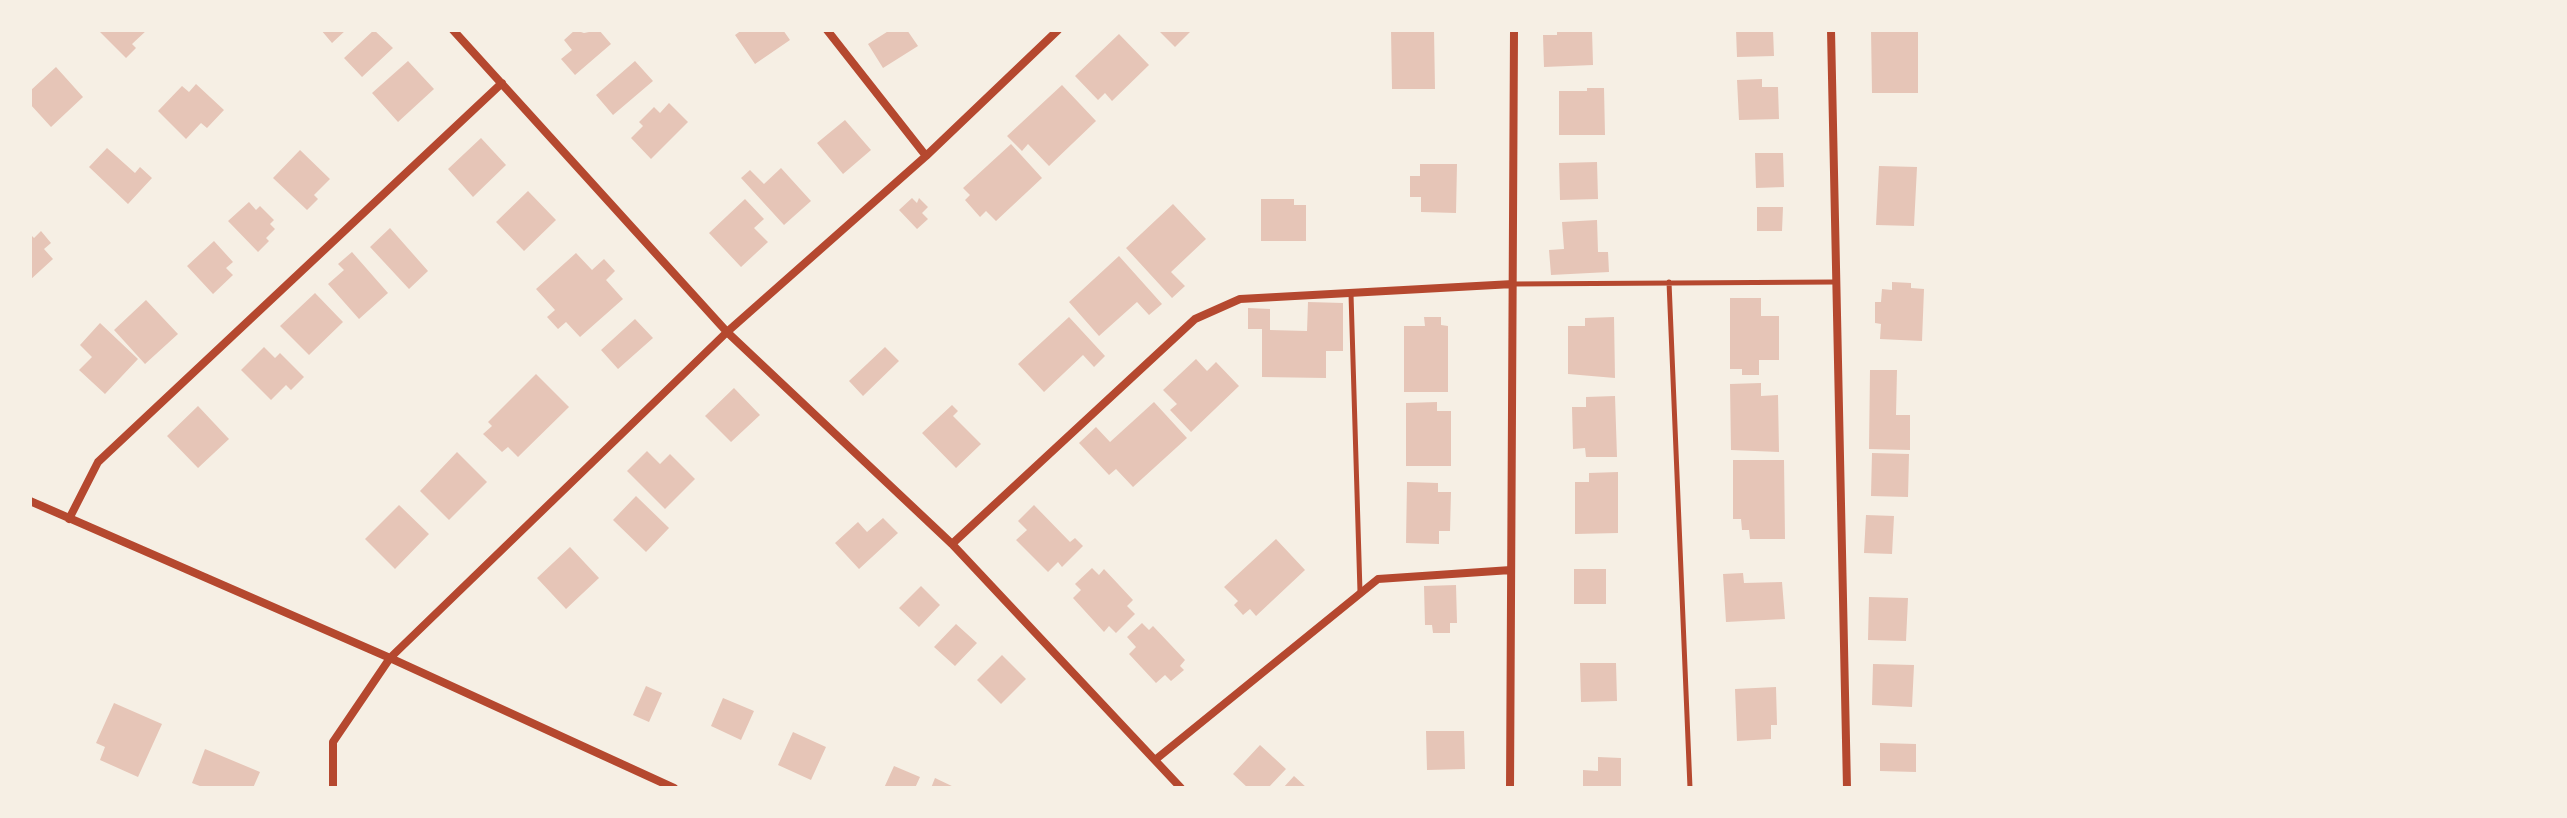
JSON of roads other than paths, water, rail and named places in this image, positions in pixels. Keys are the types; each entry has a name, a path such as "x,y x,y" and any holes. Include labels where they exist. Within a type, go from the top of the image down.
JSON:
{"street":[{"path":"453,30 727,332 952,544 1181,788"},
{"path":"827,30 926,156"},
{"path":"333,788 333,742 390,658 727,332 926,156 1058,30"},
{"path":"1510,788 1514,30"},
{"path":"1831,30 1847,788"},
{"path":"69,519 98,462 502,83"},
{"path":"952,544 1195,319 1240,299 1513,284"},
{"path":"30,501 390,658 674,788"},
{"path":"1155,760 1378,579 1511,570"}],"lane":[{"path":"1669,282 1690,788"},
{"path":"1513,284 1836,282"},
{"path":"1351,293 1360,593"}]}
